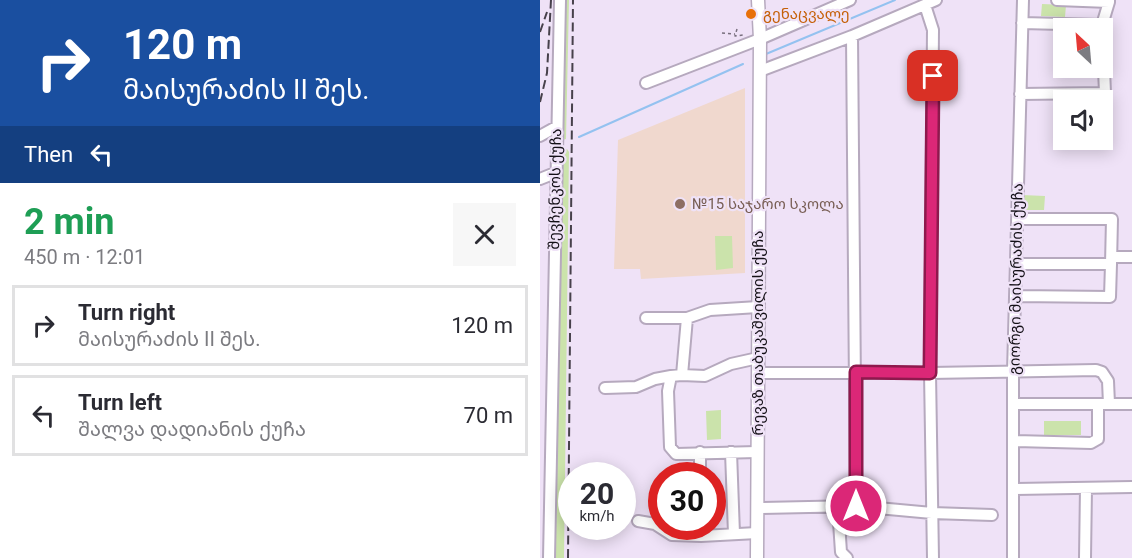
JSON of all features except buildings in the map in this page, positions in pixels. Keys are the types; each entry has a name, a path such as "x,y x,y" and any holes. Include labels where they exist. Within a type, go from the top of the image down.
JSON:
{"main road":[{"name":"რევაზ თაბუკაშვილის ქუჩა","path":"757,558 760,71 758,0"}],"street":[{"name":"შევჩენკოს ქუჩა","path":"549,558 560,0"},
{"path":"646,83 850,0"},
{"name":"გიორგი მაისურაძის ქუჩა","path":"1013,558 1013,372 1023,0"},
{"path":"1022,22 1102,25 1109,1 1057,0"},
{"path":"760,71 931,3 933,30 930,373 933,558"},
{"path":"852,36 856,506"},
{"path":"1020,94 1105,93 1104,78"},
{"path":"540,136 556,127"},
{"path":"540,179 555,173"},
{"path":"1015,296 1110,297 1112,261 1112,219 1017,219"},
{"path":"1016,264 1112,261 1132,256"},
{"path":"646,318 687,318 710,310 758,307"},
{"path":"687,318 676,376 668,392 670,447 676,454 757,452"},
{"path":"605,388 636,387 655,379 676,376 705,376 731,364 758,358"},
{"path":"758,373 1096,370 1102,372 1108,381 1098,439 1090,443 1014,441"},
{"path":"1014,404 1132,404"},
{"path":"700,452 700,462"},
{"path":"731,452 734,534"},
{"path":"1014,489 1132,487"},
{"path":"1085,558 1086,488"},
{"path":"757,508 856,506 932,513 992,515"},
{"path":"838,507 841,552 847,558"},
{"path":"638,521 648,523"},
{"path":"726,533 757,533"}],"path":[{"path":"736,34 737,29"},
{"path":"722,33 736,34 735,36 759,36"}],"shaded area":[{"name":"№15 საჯარო სკოლა","path":"745,88 745,273 641,279 640,269 614,269 618,140"}],"green space":[{"path":"563,0 569,0 566,139 560,141"},
{"path":"1042,4 1066,5 1065,17 1041,16"},
{"path":"567,149 569,152 565,462 558,462 558,540 564,540 564,558 554,558 561,152"},
{"path":"1022,195 1045,196 1044,210 1021,210"},
{"path":"715,236 732,236 733,268 716,270"},
{"path":"721,410 721,439 707,440 706,411"},
{"path":"1044,421 1081,421 1081,435 1044,435"}],"waterway":[{"path":"766,54 895,0"},
{"path":"579,137 743,64"}],"railway":[{"path":"540,102 547,73 551,0"},
{"path":"568,558 573,0"},
{"path":"540,32 547,12"}],"place":[{"name":"გენაცვალე","path":"751,14"},
{"name":"№15 საჯარო სკოლა","path":"680,204"}],"route":[{"path":"856,506 856,372 930,373 933,76"}]}
